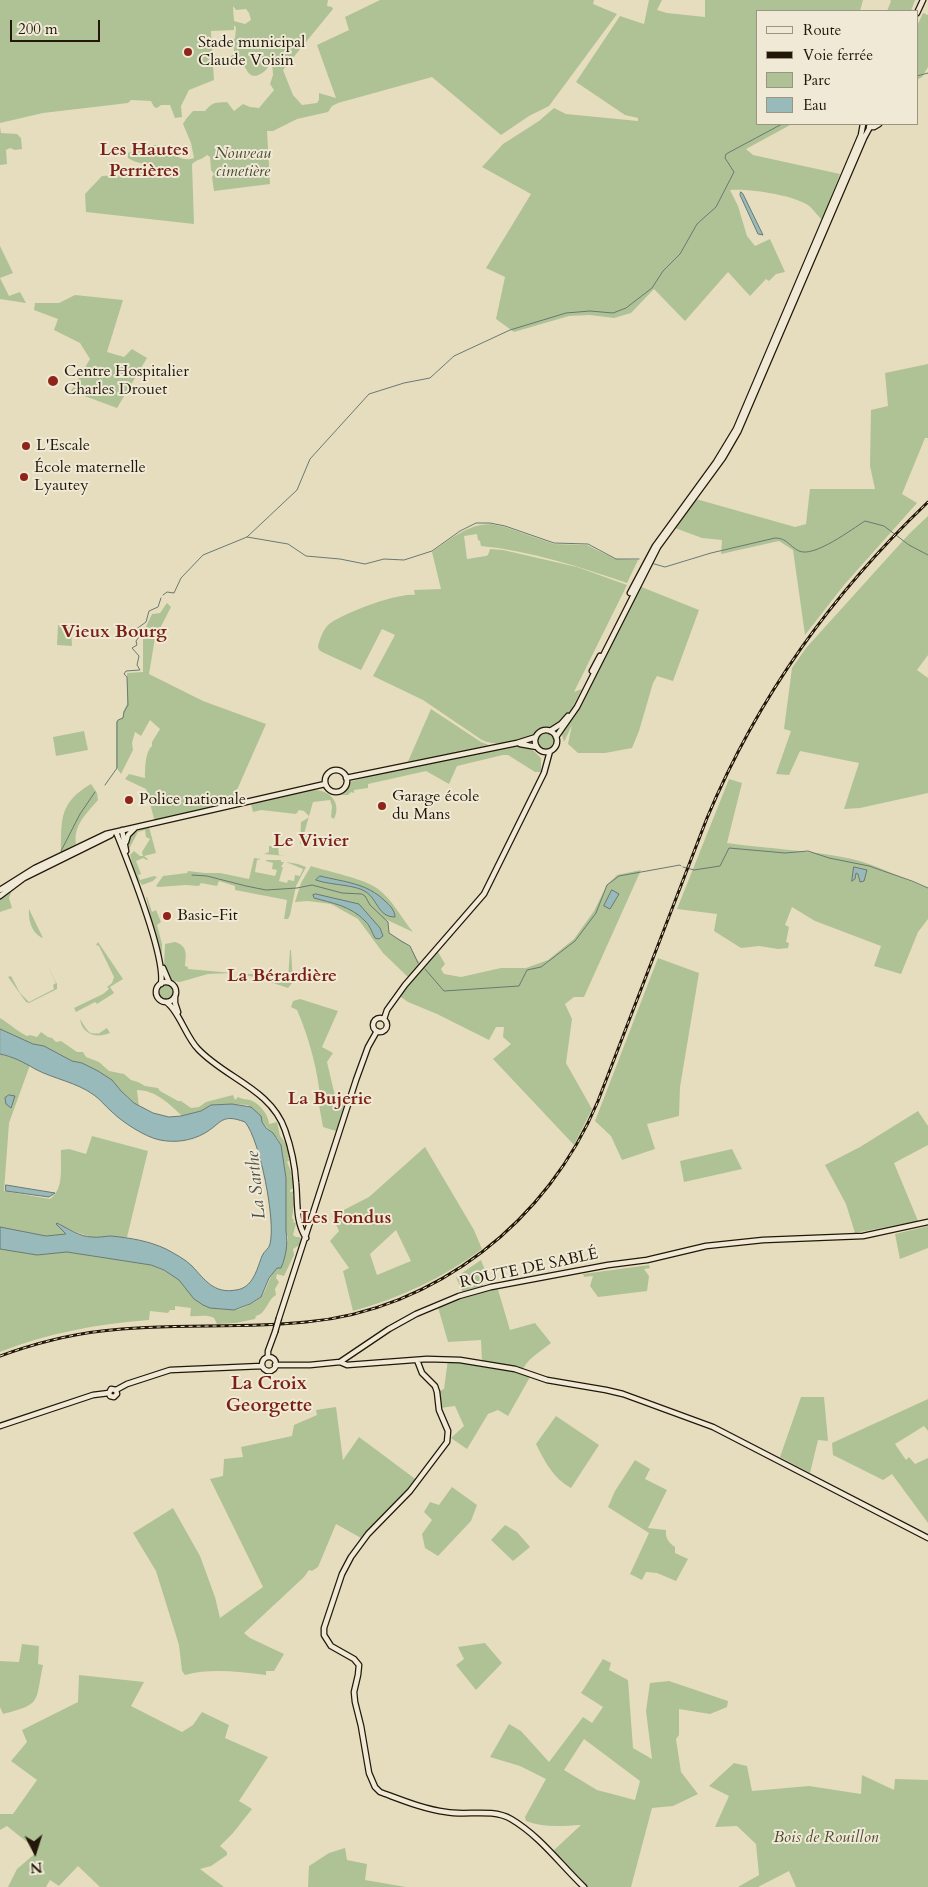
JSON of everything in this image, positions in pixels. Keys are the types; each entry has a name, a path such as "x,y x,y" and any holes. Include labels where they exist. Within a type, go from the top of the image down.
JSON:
{"main road":[{"path":"346,778 516,743 536,737 543,731 550,731 561,724 572,711 649,556 716,462 733,434 861,135 863,125"},
{"path":"865,125 870,127 876,125"},
{"path":"384,1019 388,1009 405,985 484,894 542,779 550,751 556,746 556,737 577,708 658,547 723,458 738,432 870,127"},
{"path":"550,731 556,737"},
{"path":"536,737 537,747"},
{"path":"516,743 537,747 541,751 546,764"},
{"path":"541,751 550,751"},
{"path":"325,784 327,775 332,771 340,772 346,778"},
{"path":"325,784 330,790 339,791 345,786 346,778"},
{"path":"0,890 35,868 106,834 325,784"},
{"path":"125,848 128,835 139,826"},
{"path":"119,831 130,869"},
{"path":"119,831 156,950 162,975 161,984"},
{"path":"0,896 24,878 119,831"},
{"path":"156,950 169,982 175,987 175,1003 182,1026"},
{"path":"169,982 161,984 157,988 157,995 161,1000 171,1005 190,1040 203,1054 264,1099 273,1108 284,1128 296,1180 298,1219 306,1238"},
{"path":"166,1002 175,997"},
{"path":"268,1358 268,1351 356,1080 368,1046 376,1031 374,1022 377,1019 384,1019"},
{"path":"376,1031 381,1032 386,1028 387,1024 384,1019"},
{"name":"ROUTE DE SABLÉ","path":"275,1365 340,1362 399,1323 424,1310 459,1296 512,1282 656,1258 712,1245 763,1240 857,1236 928,1222"},
{"path":"0,1426 93,1395 109,1392 110,1396 114,1397 117,1394 116,1390 127,1384 170,1370 262,1366 270,1371 275,1365 274,1360 268,1358 263,1360 262,1366"},
{"path":"340,1362 347,1365 448,1359 482,1363 515,1369 560,1383 606,1390 643,1400 714,1427 928,1538"},
{"path":"417,1360 422,1373 435,1386 439,1410 448,1431 447,1442 410,1491 368,1534 352,1557 342,1574 325,1624 324,1635 331,1646 354,1659 358,1664 358,1675 354,1692 355,1702 369,1772 375,1787 380,1792 428,1809 449,1813 493,1814 510,1819 534,1836 584,1887"}],"green space":[{"name":"Nouveau cimetière","path":"0,0 328,0 327,6 333,9 283,70 293,95 302,105 317,103 319,93 336,98 317,45 349,30 345,17 380,0 594,0 593,4 617,14 549,106 529,116 501,135 432,77 338,103 332,106 328,112 297,119 273,131 267,131 270,184 214,191 212,177 214,174 211,170 210,157 207,155 194,162 192,164 194,224 86,212 85,194 102,176 135,174 138,171 147,173 154,171 156,169 153,167 128,158 128,153 144,147 159,146 183,159 194,158 191,143 183,124 193,111 205,111 215,103 227,102 234,111 243,104 259,108 274,90 270,84 273,75 272,61 270,61 265,71 253,76 247,71 238,56 232,59 230,57 234,54 234,48 231,45 235,38 236,28 234,25 234,30 211,31 214,80 189,90 181,106 182,117 175,118 170,105 161,105 157,108 154,107 151,101 131,100 128,103 43,113 0,123","holes":["233,6 236,10 246,9 251,20 245,24 234,21"]},
{"path":"649,0 662,0 657,10 667,13 705,17 705,0 863,0 860,10 756,10 756,125 790,125 746,149 753,155 840,174 822,220 808,205 792,198 759,191 730,190 738,206 747,236 755,246 770,239 785,272 776,274 769,281 766,279 750,296 728,272 685,321 654,289 631,313 614,318 590,315 569,316 514,332 496,319 505,277 486,268 531,194 482,167 503,144 539,121 554,108 566,114 638,121 638,118 625,115 576,82 620,16 644,24"},
{"path":"915,0 911,10 887,10 891,1"},
{"path":"923,13 928,15 928,67 922,77 918,79 918,24"},
{"path":"0,127 1,133 17,134 21,138 22,149 15,150 10,148 6,150 7,164 0,165"},
{"path":"0,246 13,273 0,278"},
{"path":"0,278 9,296 20,292 26,303 0,299"},
{"path":"75,295 123,300 107,352 124,357 132,349 147,358 117,408 71,391 90,359 80,343 54,330 58,319 34,310 35,303 59,303"},
{"path":"928,364 928,438 925,438 902,494 917,503 844,585 805,635 793,550 779,541 721,554 722,540 702,538 675,528 696,499 795,527 806,524 810,489 875,489 870,466 871,410 888,406 885,373"},
{"path":"928,516 928,655 917,670 928,678 928,793 860,808 844,809 859,763 800,751 789,775 776,774 791,731 784,729 792,668 806,648 909,534"},
{"path":"491,524 554,544 587,545 615,559 638,560 627,583 574,566 537,556 481,546 477,534 464,536 467,559 486,556 490,549 503,550 577,567 627,585 574,692 582,689 566,717 556,726 536,733 531,739 506,743 482,740 423,700 373,676 395,635 382,629 361,670 322,652 318,646 326,627 344,615 384,600 415,595 414,590 441,589 432,552 467,529"},
{"path":"639,586 699,610 673,681 657,676 653,683 632,748 605,753 578,753 568,744 572,725 564,742 561,731 572,718 586,695"},
{"path":"167,603 171,607 155,638 149,674 203,701 266,724 233,799 235,804 155,822 146,789 125,779 129,774 145,778 148,752 160,729 150,720 141,736 135,732 132,743 133,750 121,774 116,767 116,722 123,717 127,704 127,673 143,672 143,633 152,614 160,613"},
{"path":"58,625 71,625 72,646 57,645"},
{"path":"431,709 481,742 489,745 460,754 406,766"},
{"path":"84,731 88,750 56,756 53,737"},
{"path":"546,732 552,735 555,741 552,747 546,750 540,747 537,741 540,735"},
{"path":"529,746 541,758 541,772 535,772 508,755 503,755 457,766 449,784 426,771 368,784 368,788 354,790 354,793 342,795 350,782 366,777 459,757"},
{"path":"729,779 742,783 727,843 852,859 881,868 928,888 928,919 918,932 901,974 874,966 881,946 815,921 792,907 785,925 789,927 786,942 789,943 788,948 778,949 759,946 741,948 714,931 717,914 677,909"},
{"path":"91,784 97,793 98,800 79,825 76,844 61,852 61,830 64,812 73,797"},
{"path":"314,790 325,792 333,798 337,808 336,813 334,819 331,817 332,806 330,800 313,802 304,834 309,836 300,844 301,822 309,816 304,811 299,810 296,814 261,810 253,812 251,804"},
{"path":"149,827 156,853 144,856 147,860 143,858 136,861 141,874 138,875 140,880 154,876 157,877 153,881 142,885 136,877 130,855 134,851 143,856 142,852 150,839 146,837 145,830 138,832 128,851 128,846 130,837 133,834"},
{"path":"269,846 278,846 279,855 286,856 264,854 269,852"},
{"path":"254,858 261,859 257,860 255,872 275,876 277,870 272,869 273,863 266,860 281,860 281,862 284,862 281,867 283,867 279,881 287,883 288,880 294,881 295,875 300,876 303,869 286,862 306,867 296,886 288,919 284,919 287,900 235,890 235,886 219,881 217,886 201,883 199,886 156,886 163,876 187,873 188,871 220,873 249,879"},
{"path":"311,866 355,878 378,889 413,932 385,919 388,922 389,933 408,945 422,965 438,952 445,964 441,969 444,974 461,977 501,968 526,968 548,960 574,939 594,911 607,885 617,875 641,870 584,997 574,997 565,1004 572,1019 566,1063 592,1109 574,1145 493,1059 511,1044 503,1037 504,1027 496,1027 489,1040 408,1002 398,995 410,979 383,953 358,919 331,904 308,901 295,902 301,883"},
{"path":"9,890 12,908 0,912 0,899"},
{"path":"146,897 152,912 156,910 161,922 157,925 162,944 162,961"},
{"path":"29,909 43,938 33,930 29,918"},
{"path":"98,942 123,979 110,987 114,993 97,1004 95,1002 76,1012 74,1008 103,994 109,989 107,987 112,983 114,977 99,946 96,945"},
{"path":"175,942 184,948 186,955 185,966 188,969 233,973 208,974 180,982 173,981 169,978 164,967 165,944"},
{"path":"290,950 293,982 288,988 255,977 239,974 260,974 262,971 264,977 288,979"},
{"path":"658,958 699,973 680,1087 679,1116 647,1124 655,1149 622,1160 611,1136 595,1121"},
{"path":"47,965 57,984 57,989 29,1003 26,1002 8,977 11,976 20,993 29,1002 54,989 53,985 56,983"},
{"path":"166,984 172,986 174,992 172,998 166,1000 160,998 158,992 160,986"},
{"path":"300,999 338,1011 322,1047 333,1053 327,1062 335,1096 346,1099 336,1131 323,1127 319,1105 321,1104 320,1092 313,1056 297,1010 291,1007 293,1001"},
{"path":"0,1018 27,1036 37,1037 41,1032 56,1042 61,1041 77,1052 83,1052 86,1057 99,1062 109,1071 124,1074 131,1080 145,1086 158,1088 160,1091 191,1108 233,1095 235,1100 238,1097 257,1104 265,1113 269,1124 277,1122 280,1136 288,1146 286,1148 289,1151 290,1158 287,1159 291,1159 287,1162 295,1188 290,1190 290,1192 295,1191 295,1194 292,1195 295,1198 292,1218 293,1222 296,1223 293,1235 300,1237 303,1243 293,1249 294,1255 284,1276 277,1274 276,1278 279,1282 275,1289 276,1295 255,1319 217,1324 214,1318 211,1317 190,1316 191,1308 175,1306 175,1310 170,1310 168,1313 150,1311 149,1320 73,1330 18,1345 0,1352 0,1249 37,1255 67,1252 151,1265 177,1278 202,1304 233,1310 249,1305 263,1295 274,1271 277,1268 281,1268 288,1238 286,1231 286,1178 281,1145 278,1139 262,1122 261,1116 248,1105 211,1105 201,1111 182,1116 156,1095 137,1090 139,1107 112,1080 82,1063 72,1061 44,1046 33,1044 0,1029"},
{"path":"80,1019 91,1033 98,1034 107,1028 110,1033 105,1035 90,1034 81,1024"},
{"path":"0,1054 30,1065 9,1123 4,1191 50,1199 55,1194 60,1183 61,1150 69,1149 86,1154 92,1136 148,1151 127,1237 91,1237 70,1230 57,1223 66,1234 46,1236 0,1227"},
{"path":"918,1111 928,1126 928,1145 894,1163 918,1221 855,1233 846,1204 825,1165 860,1147"},
{"path":"425,1147 474,1230 482,1249 452,1269 420,1286 388,1300 353,1311 343,1271 349,1268 330,1241 339,1231 332,1216 369,1197","holes":["396,1230 411,1261 377,1275 370,1254"]},
{"path":"732,1149 742,1169 684,1182 680,1161"},
{"path":"928,1226 928,1248 900,1259 895,1234"},
{"path":"481,1260 487,1275 482,1284 484,1286 496,1283 510,1330 535,1323 551,1343 527,1363 521,1373 530,1377 508,1416 498,1410 488,1414 467,1449 451,1438 464,1426 455,1406 440,1408 439,1391 444,1389 448,1359 482,1363 481,1340 448,1342 437,1304 463,1293 456,1277"},
{"path":"649,1265 650,1268 644,1269 649,1276 647,1291 598,1297 590,1286 593,1276 584,1277 583,1274"},
{"path":"801,1397 824,1397 828,1441 818,1440 810,1473 780,1457"},
{"path":"928,1399 928,1431 924,1426 895,1444 906,1460 909,1457 915,1464 928,1458 928,1523 892,1474 883,1480 833,1455 832,1443"},
{"path":"336,1407 343,1460 359,1437 418,1481 410,1493 383,1523 376,1522 361,1538 336,1524 318,1567 312,1571 309,1570 304,1577 244,1633 250,1638 284,1654 274,1671 266,1671 266,1675 215,1671 185,1675 182,1671 179,1645 156,1571 133,1533 173,1508 200,1556 215,1597 220,1618 263,1587 210,1479 223,1476 224,1459 243,1457 241,1447 292,1436 294,1425 317,1415 316,1410"},
{"path":"556,1416 599,1445 571,1488 554,1474 536,1444"},
{"path":"635,1460 650,1469 645,1479 667,1490 648,1528 666,1530 668,1540 675,1547 675,1553 688,1559 676,1581 657,1573 646,1572 642,1580 630,1574 649,1533 608,1507 615,1491"},
{"path":"452,1487 477,1505 471,1521 438,1556 425,1548 422,1534 432,1520 424,1512 430,1502 439,1505"},
{"path":"505,1525 517,1532 530,1547 513,1561 491,1540"},
{"path":"485,1643 502,1663 476,1690 456,1665 464,1659 458,1647"},
{"path":"22,1644 39,1646 38,1664 43,1665 37,1695 31,1704 16,1711 3,1714 0,1707 0,1661 19,1662"},
{"path":"603,1659 611,1663 609,1670 628,1680 633,1748 652,1759 646,1711 650,1683 669,1681 728,1701 727,1707 710,1714 679,1709 679,1735 676,1739 681,1772 698,1794 673,1806 652,1808 631,1887 587,1887 553,1851 581,1825 546,1826 526,1821 525,1817 546,1779 520,1766 490,1757 509,1724 521,1731 549,1762 583,1717 592,1723 603,1707 581,1693","holes":["584,1739 640,1781 635,1800 597,1790 564,1770"]},
{"path":"79,1675 144,1682 131,1706 182,1732 193,1725 202,1712 229,1725 225,1738 268,1757 239,1801 252,1809 220,1846 227,1852 227,1855 211,1866 200,1869 224,1887 100,1887 78,1866 59,1886 50,1880 46,1887 8,1887 17,1869 38,1851 7,1826 0,1830 0,1814 13,1814 37,1780 11,1761 27,1742 22,1730 78,1702"},
{"name":"Bois de Rouillon","path":"734,1763 747,1766 752,1791 809,1786 861,1794 862,1775 894,1790 895,1779 928,1780 928,1887 796,1887 789,1871 758,1887 738,1887 759,1875 756,1844 737,1826 715,1827 729,1796 709,1786"},
{"path":"345,1848 347,1860 367,1864 365,1880 406,1887 308,1887 309,1866 329,1853"}],"water":[{"path":"741,192 763,235 758,234 740,195"},
{"path":"854,867 867,870 864,881 860,882 856,873 855,879 852,881"},
{"path":"320,876 355,884 371,890 389,904 395,917 385,914 366,892 351,886 316,880"},
{"path":"612,890 619,894 610,909 604,906"},
{"path":"316,894 359,904 380,928 383,936 379,939 375,938 368,925 360,916 341,906 314,898 313,895"},
{"name":"La Sarthe","path":"0,1029 33,1044 44,1046 72,1061 82,1063 98,1071 112,1080 134,1103 153,1113 169,1117 181,1116 201,1111 211,1105 232,1104 251,1107 261,1116 266,1128 273,1133 281,1145 286,1178 287,1241 281,1268 277,1268 269,1278 261,1297 250,1304 234,1310 210,1308 194,1299 179,1280 164,1270 151,1265 67,1252 37,1255 0,1249 0,1227 46,1236 66,1234 57,1223 87,1237 111,1236 160,1246 186,1261 211,1285 228,1291 247,1286 256,1272 263,1254 269,1246 271,1218 261,1162 251,1131 245,1122 237,1119 222,1120 200,1136 183,1141 166,1141 154,1138 127,1124 87,1091 14,1058 0,1054"},
{"path":"9,1095 15,1096 11,1108 6,1104 5,1098"},
{"path":"6,1185 55,1193 49,1197 6,1191"}],"waterway":[{"path":"918,76 928,73"},
{"path":"163,595 167,592 174,593 181,578 203,555 247,537 297,490 310,459 369,394 404,383 430,378 454,356 510,330 566,313 590,311 613,313 626,308 652,288 663,271 680,254 697,224 716,207 734,172 725,158 726,154 780,125"},
{"path":"651,563 665,567 711,553 775,538 782,539 799,551 806,552 833,542 865,521 884,526 909,545 928,555"},
{"path":"247,537 288,544 306,556 340,559 365,564 384,559 404,560 432,551 460,531 476,523 490,523 505,526 554,543 588,544 616,559 639,559"},
{"path":"105,785 117,768 117,722 123,718 128,705 127,677 124,674 126,671 140,670 137,665 139,656 132,648 137,645 136,641 139,637 135,630 146,622 149,611 158,607 161,598"},
{"path":"61,851 80,814 95,792"},
{"path":"683,867 694,870 720,866 729,848 785,853 808,851 829,858 869,866 928,888"},
{"path":"425,969 444,991 519,986 527,970 541,967 575,941 596,913 607,885 619,876 681,866"},
{"path":"192,875 207,876 266,890 312,885 342,893 362,894 370,905 388,922 389,933 410,946 418,963"}],"railway":[{"path":"0,1356 50,1340 102,1331 153,1327 280,1324 354,1314 399,1299 442,1278 482,1252 518,1220 550,1184 576,1144 598,1101 707,818 727,773 750,730 774,688 830,610 860,573 928,502"}],"place":[{"name":"Stade municipal Claude Voisin","path":"188,52"},
{"name":"Centre Hospitalier Charles Drouet","path":"53,381"},
{"name":"L'Escale","path":"26,446"},
{"name":"École maternelle Lyautey","path":"24,477"},
{"name":"Police nationale","path":"129,800"},
{"name":"Garage école du Mans","path":"382,806"},
{"name":"Basic-Fit","path":"167,916"}],"district":[{"name":"Les Hautes Perrières","path":"144,161"},
{"name":"Vieux Bourg","path":"114,633"},
{"name":"Le Vivier","path":"311,842"},
{"name":"La Bérardière","path":"282,977"},
{"name":"La Bujerie","path":"330,1100"},
{"name":"Les Fondus","path":"346,1219"},
{"name":"La Croix Georgette","path":"269,1396"}]}
